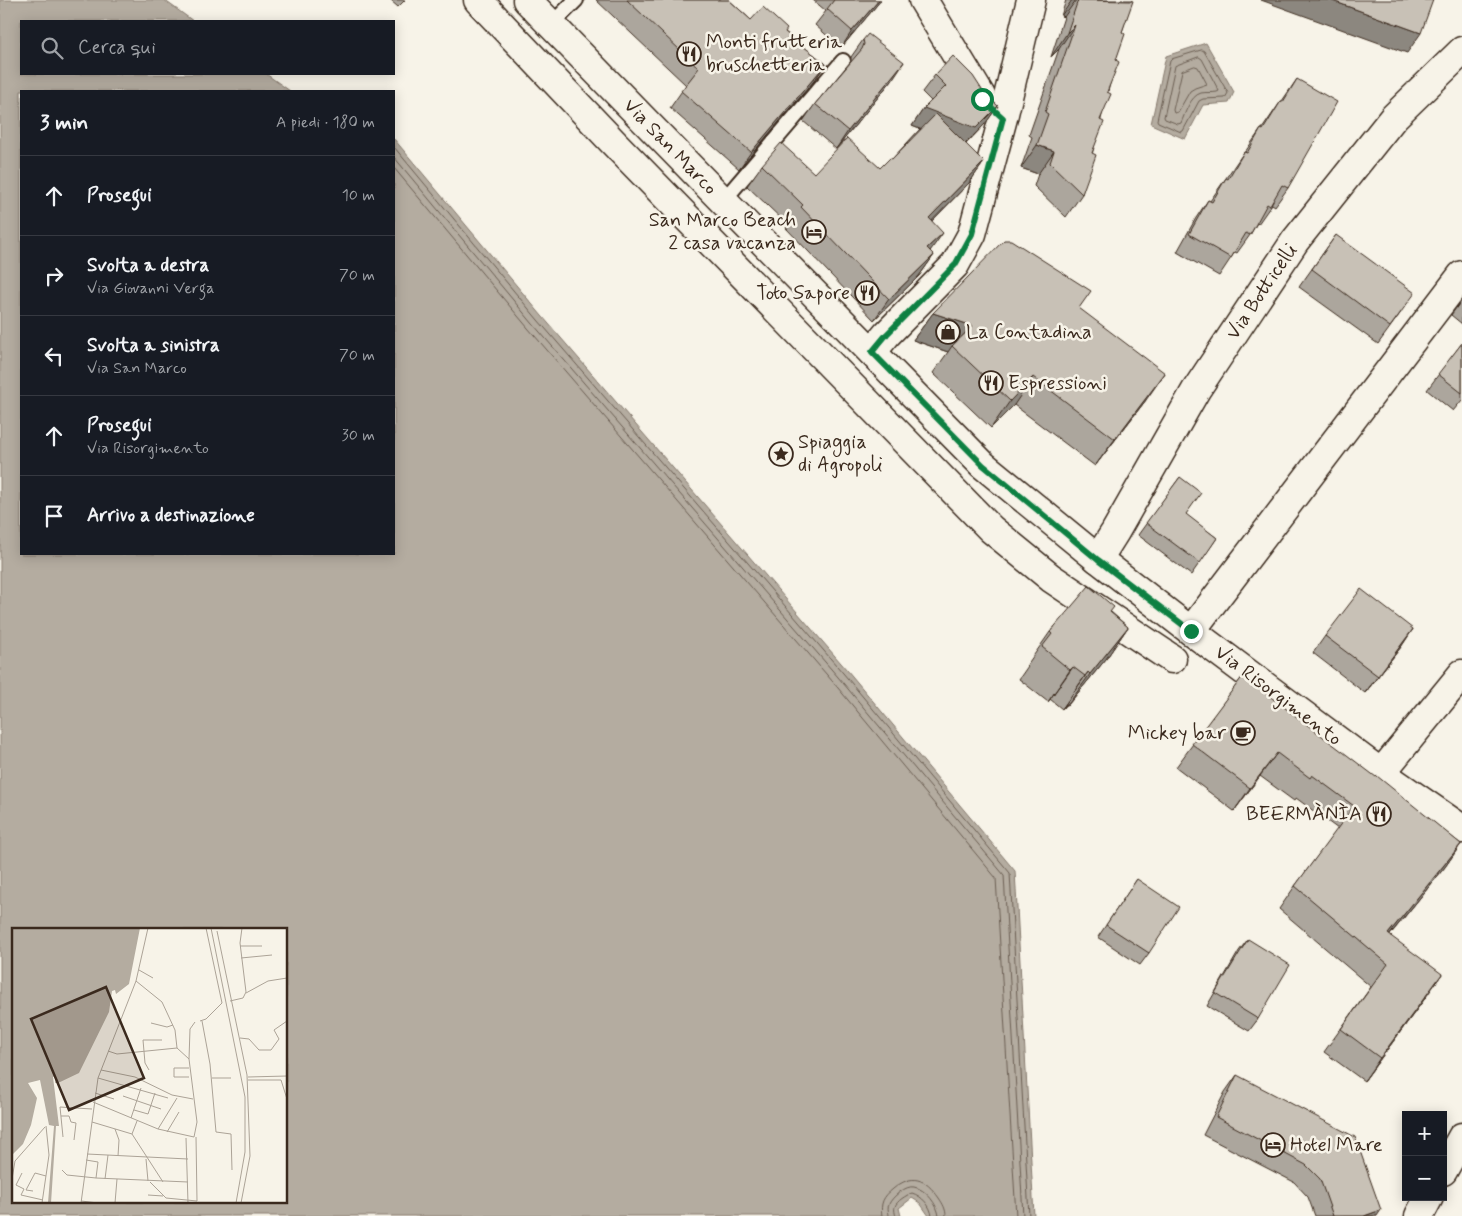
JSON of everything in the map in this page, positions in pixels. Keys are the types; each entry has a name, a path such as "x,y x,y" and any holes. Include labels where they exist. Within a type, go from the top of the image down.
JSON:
{"street":[{"path":"478,0 620,149 991,529 1051,578 1172,659"},
{"name":"Via San Marco","path":"527,0 983,465 1098,560"},
{"path":"923,0 982,99 1003,118"},
{"path":"872,352 887,334 955,265 972,234 1003,118 1031,0"},
{"name":"Via Botticelli","path":"1098,560 1196,390 1295,241 1394,117 1462,51"},
{"path":"1191,631 1462,275"},
{"name":"Via Risorgimento","path":"1098,560 1381,773 1462,828"},
{"path":"1381,773 1462,674"},
{"path":"1447,1164 1462,1137"},
{"path":"1419,1216 1427,1201"}],"lane":[{"path":"552,24 576,0"},
{"path":"723,201 843,61"}],"water":[{"path":"0,0 164,0 192,20 20,20 20,75 267,75 289,90 20,90 20,555 395,555 395,140 542,316 847,670 1015,871 1034,1216 929,1216 920,1203 912,1198 899,1208 901,1216 0,1216"},
{"path":"1206,43 1234,92 1229,103 1203,105 1185,139 1151,124 1166,56"}],"building":[{"path":"627,0 729,0 751,20 763,7 787,29 785,32 826,64 751,152 681,91 699,68"},
{"path":"834,0 879,0 852,31 827,9"},
{"path":"1078,0 1133,1 1122,32 1125,34 1116,60 1119,62 1107,92 1111,94 1100,120 1104,122 1092,153 1096,155 1082,194 1050,163 1054,151 1037,145 1048,114 1045,112 1075,25 1067,33"},
{"path":"1330,0 1433,0 1421,33"},
{"path":"868,34 904,62 848,131 815,104 862,49 863,40"},
{"path":"953,56 973,76 984,93 998,106 976,128 924,108 946,86 935,75"},
{"path":"1297,79 1337,102 1288,188 1282,185 1270,206 1267,204 1250,235 1246,233 1231,258 1189,234 1208,200 1212,202 1226,178 1228,179 1244,152 1247,153 1261,129 1263,130"},
{"path":"936,114 984,162 929,218 943,233 927,248 934,255 889,299 801,207 803,205 762,165 781,143 814,173 847,138 880,168 890,158 892,159"},
{"path":"1336,235 1415,293 1390,327 1312,269"},
{"path":"1004,240 1011,240 1091,291 1079,308 1165,373 1115,439 1033,377 1010,401 952,346 973,326 933,313"},
{"path":"1462,343 1462,393 1438,374"},
{"path":"1180,477 1201,493 1186,514 1217,538 1200,563 1146,523"},
{"path":"1089,586 1114,607 1110,612 1128,627 1090,674 1088,672 1085,676 1073,667 1070,670 1042,647 1052,634 1050,632"},
{"path":"1361,589 1413,629 1378,676 1325,636"},
{"path":"1243,676 1377,776 1461,844 1388,934 1442,974 1380,1058 1341,1029 1388,964 1295,886 1354,806 1312,775 1310,778 1277,753 1250,788 1192,744"},
{"path":"1137,879 1179,907 1149,953 1106,925"},
{"path":"1248,939 1290,965 1258,1019 1215,993"},
{"path":"1237,1075 1355,1137 1381,1210 1364,1216 1333,1216 1320,1179 1306,1165 1216,1117"}],"place":[{"name":"Monti frutteria bruschetteria","path":"689,54"},
{"name":"San Marco Beach 2 casa vacanza","path":"814,232"},
{"name":"Toto Sapore","path":"867,293"},
{"name":"La Contadina","path":"948,332"},
{"name":"Espressioni","path":"991,383"},
{"name":"Spiaggia di Agropoli","path":"781,454"},
{"name":"Mickey bar","path":"1243,733"},
{"name":"BEERMÀNÌA","path":"1379,814"},
{"name":"Hotel Mare","path":"1273,1145"}],"route":[{"path":"982,99 1003,118 972,234 955,265 887,334 872,352 983,465 1098,560 1191,631"}]}
